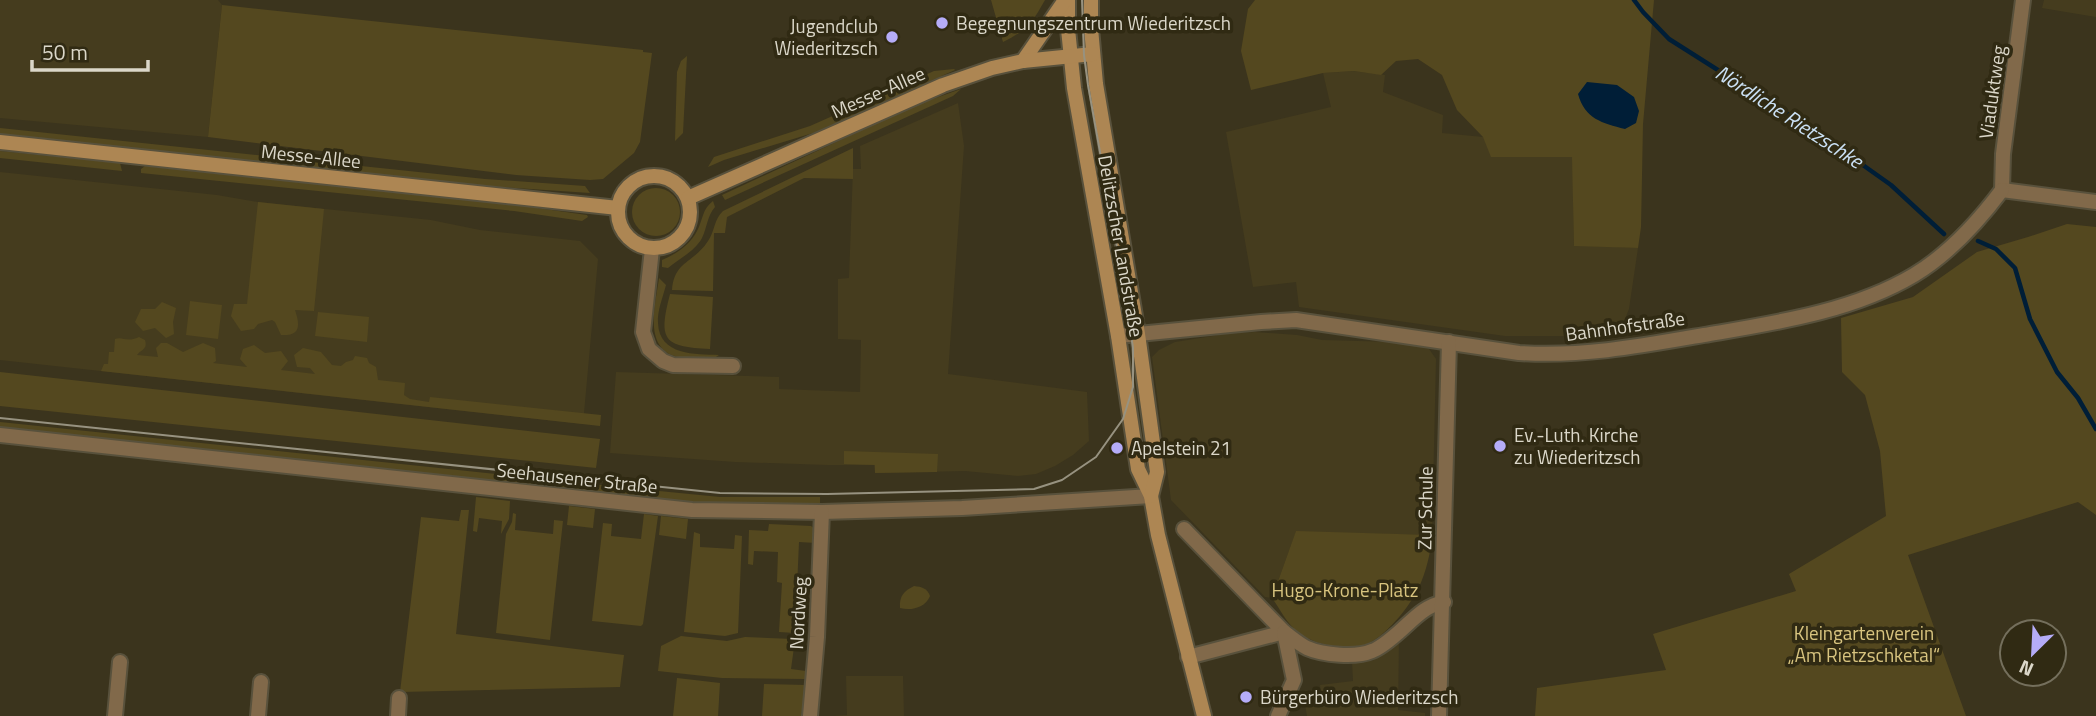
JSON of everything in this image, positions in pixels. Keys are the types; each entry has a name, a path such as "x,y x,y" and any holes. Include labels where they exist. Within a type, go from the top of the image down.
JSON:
{"main road":[{"name":"Delitzscher Landstraße","path":"1067,0 1074,88 1118,336 1138,469 1151,496 1158,535 1204,716"},
{"path":"1023,61 1067,0"},
{"name":"Delitzscher Landstraße","path":"1091,0 1098,94 1138,334 1157,472 1151,496"},
{"name":"Messe-Allee","path":"688,198 943,85 992,68 1023,61 1093,54"},
{"name":"Messe-Allee","path":"0,142 618,208"},
{"path":"651,176 668,179 676,183 688,198 691,216 684,234 670,246 652,249 633,243 626,236 618,218 623,193 643,178 651,176"}],"street":[{"name":"Viaduktweg","path":"2002,190 2003,154 2023,0"},
{"path":"2002,190 2096,202"},
{"name":"Bahnhofstraße","path":"1118,336 1296,320 1518,353 1555,355 1736,330 1831,310 1913,276 1940,257 1968,230 2002,190"},
{"path":"652,249 643,332 649,349 663,361 673,365 733,366"},
{"name":"Zur Schule","path":"1439,716 1449,342"},
{"name":"Seehausener Straße","path":"0,435 692,510 822,512 962,508 1151,496"},
{"name":"Nordweg","path":"810,716 817,637 822,512"},
{"path":"1184,529 1284,632 1307,648 1346,655 1372,651 1432,604 1444,602"},
{"path":"1188,657 1284,632"},
{"path":"1278,716 1294,680 1284,632"},
{"path":"115,716 120,662"},
{"path":"258,716 261,682"},
{"path":"398,716 399,698"}],"shaded area":[{"path":"0,0 218,0 222,5 208,137 0,118"},
{"path":"2044,0 2096,0 2096,17 2042,8"},
{"path":"1354,71 1385,75 1383,92 1443,115 1442,133 1483,137 1573,156 1574,245 1638,248 1629,309 1620,332 1578,336 1505,336 1299,307 1296,282 1253,287 1226,132 1331,107 1323,73"},
{"path":"958,103 964,146 948,374 1087,392 1089,441 1055,466 1036,474 1018,476 965,471 875,473 874,465 735,462 610,453 616,372 779,377 779,389 860,392 861,340 838,339 838,279 849,278 853,169 861,169 860,146"},
{"path":"0,172 431,220 480,230 580,241 598,259 583,424 0,360"},
{"path":"1255,332 1322,340 1396,342 1429,349 1436,359 1432,535 1296,532 1272,598 1265,597 1171,500 1152,357 1175,342"},
{"path":"1399,640 1398,710 1425,713 1425,716 1307,716 1305,705 1322,702 1320,685 1353,681 1352,661 1372,661"},
{"path":"846,676 903,676 904,716 833,716 847,715"}],"green space":[{"path":"991,0 1045,0 1028,25 1003,42"},
{"path":"1255,0 1654,0 1643,124 1641,227 1638,248 1574,246 1572,157 1491,157 1483,137 1457,110 1442,75 1418,59 1396,61 1381,75 1354,71 1323,73 1251,90 1241,51 1248,9"},
{"path":"222,5 643,50 652,53 640,142 634,153 603,179 590,180 516,175 208,137"},
{"path":"687,56 683,133 675,141 677,72 681,61"},
{"path":"954,69 813,133 708,167 714,157 810,126 934,71"},
{"path":"961,89 953,96 725,200 722,195 916,105"},
{"path":"0,128 485,179 585,186 590,193 484,186 0,134"},
{"path":"853,148 853,179 804,178 727,217 725,233 714,233 713,291 672,290 676,273 703,248 723,211"},
{"path":"0,151 120,163 122,171 0,158"},
{"path":"145,166 516,205 588,217 582,221 514,211 141,173"},
{"path":"656,188 673,195 680,212 673,229 656,236 639,229 632,212 639,195"},
{"path":"713,201 715,207 699,243 668,268 662,267 662,260 691,241"},
{"path":"258,202 324,209 314,311 295,310 297,328 288,335 281,335 272,320 258,324 254,329 241,331 231,316 234,304 247,304"},
{"name":"Kleingartenverein „Am Rietzschketal“","path":"2067,224 2096,227 2096,515 2078,502 1908,555 1966,716 1535,716 1537,688 1666,670 1653,634 1796,591 1789,574 1886,516 1880,451 1865,395 1842,372 1841,318 1913,297 1977,252"},
{"path":"659,278 666,285 658,318 660,334 665,342 680,351 719,355 708,359 695,359 672,355 663,349 654,328"},
{"path":"670,294 713,297 710,349 682,346 668,338 665,322"},
{"path":"190,301 222,305 218,339 186,335"},
{"path":"162,302 176,308 174,334 166,338 155,328 143,331 135,322 141,309 155,309"},
{"path":"318,312 369,317 367,342 315,336"},
{"path":"139,337 145,340 146,346 137,355 158,357 156,348 161,343 167,343 183,352 203,343 215,348 216,361 213,363 247,367 240,359 243,349 254,345 265,353 281,351 288,361 281,370 315,374 310,368 297,367 294,355 303,348 321,352 332,365 341,366 355,356 367,358 369,363 376,367 378,380 405,383 404,395 410,399 429,402 430,397 601,415 600,426 101,371 104,364 108,364 109,352 114,352 115,339"},
{"path":"0,372 600,439 596,468 0,406"},
{"path":"0,422 720,497 820,497 820,505 760,506 659,499 0,428"},
{"path":"844,451 938,454 937,472 875,473 875,465 844,464"},
{"path":"476,497 510,501 509,519 501,534 502,521 479,518 477,532 473,531"},
{"path":"569,506 595,509 593,528 567,525"},
{"path":"461,510 469,510 456,634 624,655 620,687 400,692 421,517 459,521"},
{"path":"513,513 516,514 515,530 553,534 554,520 563,521 550,640 496,633 506,534"},
{"path":"644,514 658,516 643,624 641,626 592,621 603,523 612,524 611,536 641,539"},
{"path":"661,516 688,519 686,539 659,535"},
{"path":"769,524 811,526 816,530 816,543 799,542 795,633 779,632 782,583 777,582 778,552 754,551 753,565 748,564 749,530 768,531"},
{"name":"Hugo-Krone-Platz","path":"1296,531 1432,535 1422,581 1403,612 1372,642 1347,647 1321,644 1302,635 1290,625 1272,598"},
{"path":"694,532 700,534 700,547 734,549 735,535 742,536 738,633 725,636 684,632"},
{"path":"914,586 927,591 930,596 928,600 917,608 900,608 903,594"},
{"path":"681,636 727,641 745,637 793,639 791,669 806,671 805,679 722,678 658,671 661,646"},
{"path":"677,678 720,683 718,716 673,716"},
{"path":"764,684 806,685 801,716 762,716"}],"water":[{"path":"1587,82 1617,85 1634,97 1639,111 1636,123 1625,129 1602,122 1590,114 1578,94"}],"waterway":[{"name":"Nördliche Rietzschke","path":"1634,0 1669,39 1822,136 1891,185 1944,234"},
{"name":"Nördliche Rietzschke","path":"1978,241 1996,249 2015,268 2030,319 2057,372 2078,398 2096,429"}],"tram line":[{"path":"0,418 720,493 827,494 1034,489 1062,480 1096,457 1123,419 1133,387 1133,348 1084,55 1082,0"}],"place":[{"name":"Begegnungszentrum Wiederitzsch","path":"942,23"},
{"name":"Jugendclub Wiederitzsch","path":"892,37"},
{"name":"Ev.-Luth. Kirche zu Wiederitzsch","path":"1500,446"},
{"name":"Apelstein 21","path":"1117,448"},
{"name":"Bürgerbüro Wiederitzsch","path":"1246,697"}]}
